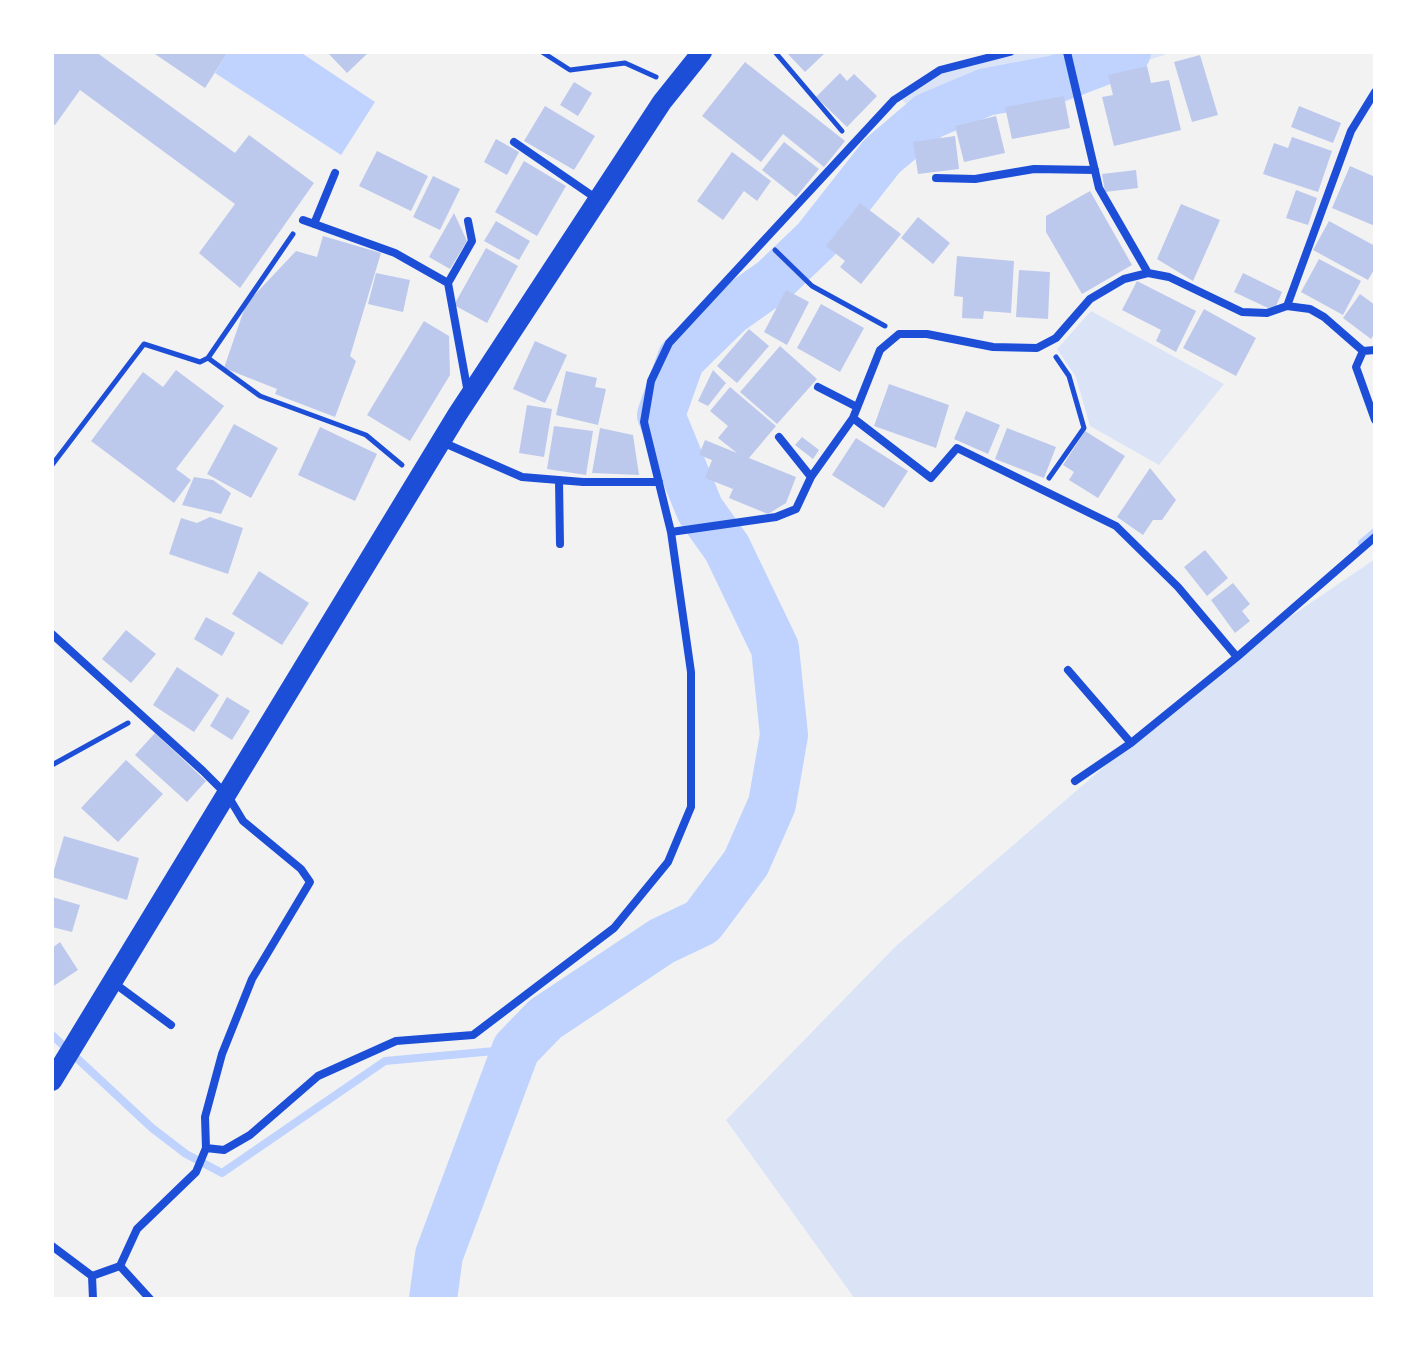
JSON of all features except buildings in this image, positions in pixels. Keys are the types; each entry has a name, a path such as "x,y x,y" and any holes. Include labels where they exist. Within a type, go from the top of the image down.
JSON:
{"main road":[{"path":"57,1073 468,398 675,86 702,52"}],"street":[{"path":"206,1148 224,1150 250,1135 318,1076 396,1041 473,1035 614,928 668,862 691,807 691,672 671,532 644,422 651,381 669,343 894,100 940,70 1010,52"},
{"path":"1068,56 1099,188 1148,273"},
{"path":"1287,306 1351,131 1375,92"},
{"path":"514,142 598,200"},
{"path":"936,178 975,179 1034,169 1095,170"},
{"path":"314,224 335,173"},
{"path":"303,220 395,253 448,283"},
{"path":"468,221 472,241 448,283 468,398"},
{"path":"671,532 776,517 796,509 811,477 853,418 880,350 899,334 927,334 993,347 1037,348 1056,338 1090,299 1124,279 1148,273 1169,277 1242,312 1267,313 1287,306 1323,316 1363,351 1375,350"},
{"path":"1363,351 1356,367 1375,420"},
{"path":"818,387 857,407"},
{"path":"853,418 931,478 957,448 1116,526 1178,587 1237,657"},
{"path":"779,437 811,477"},
{"path":"441,441 522,477 659,482"},
{"path":"559,480 560,544"},
{"path":"1075,781 1131,743 1237,657 1375,537"},
{"path":"52,634 143,714 228,796 243,821 301,869 310,882 252,979 222,1054 205,1117 206,1148 196,1172 137,1229 120,1266 92,1276"},
{"path":"1068,670 1131,743"},
{"path":"113,982 171,1025"},
{"path":"52,1246 92,1276"},
{"path":"120,1266 150,1299"},
{"path":"92,1276 93,1299"}],"path":[{"path":"542,52 570,70 625,63 675,86"},
{"path":"775,52 853,144"},
{"path":"52,465 144,344 200,362 208,358 303,220"},
{"path":"766,241 812,286 899,334"},
{"path":"1041,489 1084,428 1069,376 1047,343"},
{"path":"208,358 260,396 366,435 418,479"},
{"path":"52,765 143,714"}],"shaded area":[{"path":"1010,52 1173,52 1115,71 1075,92 989,104 934,130 899,97 939,71"},
{"path":"1091,311 1224,384 1159,465 1090,426 1076,377 1057,349"},
{"path":"1375,559 1375,1299 855,1299 726,1120 896,946 1234,655"}],"water":[{"path":"228,52 300,52 375,102 341,155 215,73"}],"waterway":[{"path":"433,1299 439,1255 516,1049 545,1019 662,941 702,922 746,863 772,804 784,735 775,648 727,548 700,510 661,415 681,359 729,312 773,281 816,240 882,156 929,116 986,92 1056,79 1127,52"},
{"path":"1362,543 1375,532"},
{"path":"52,1035 152,1128 186,1154 222,1173 385,1061 516,1049"}]}
